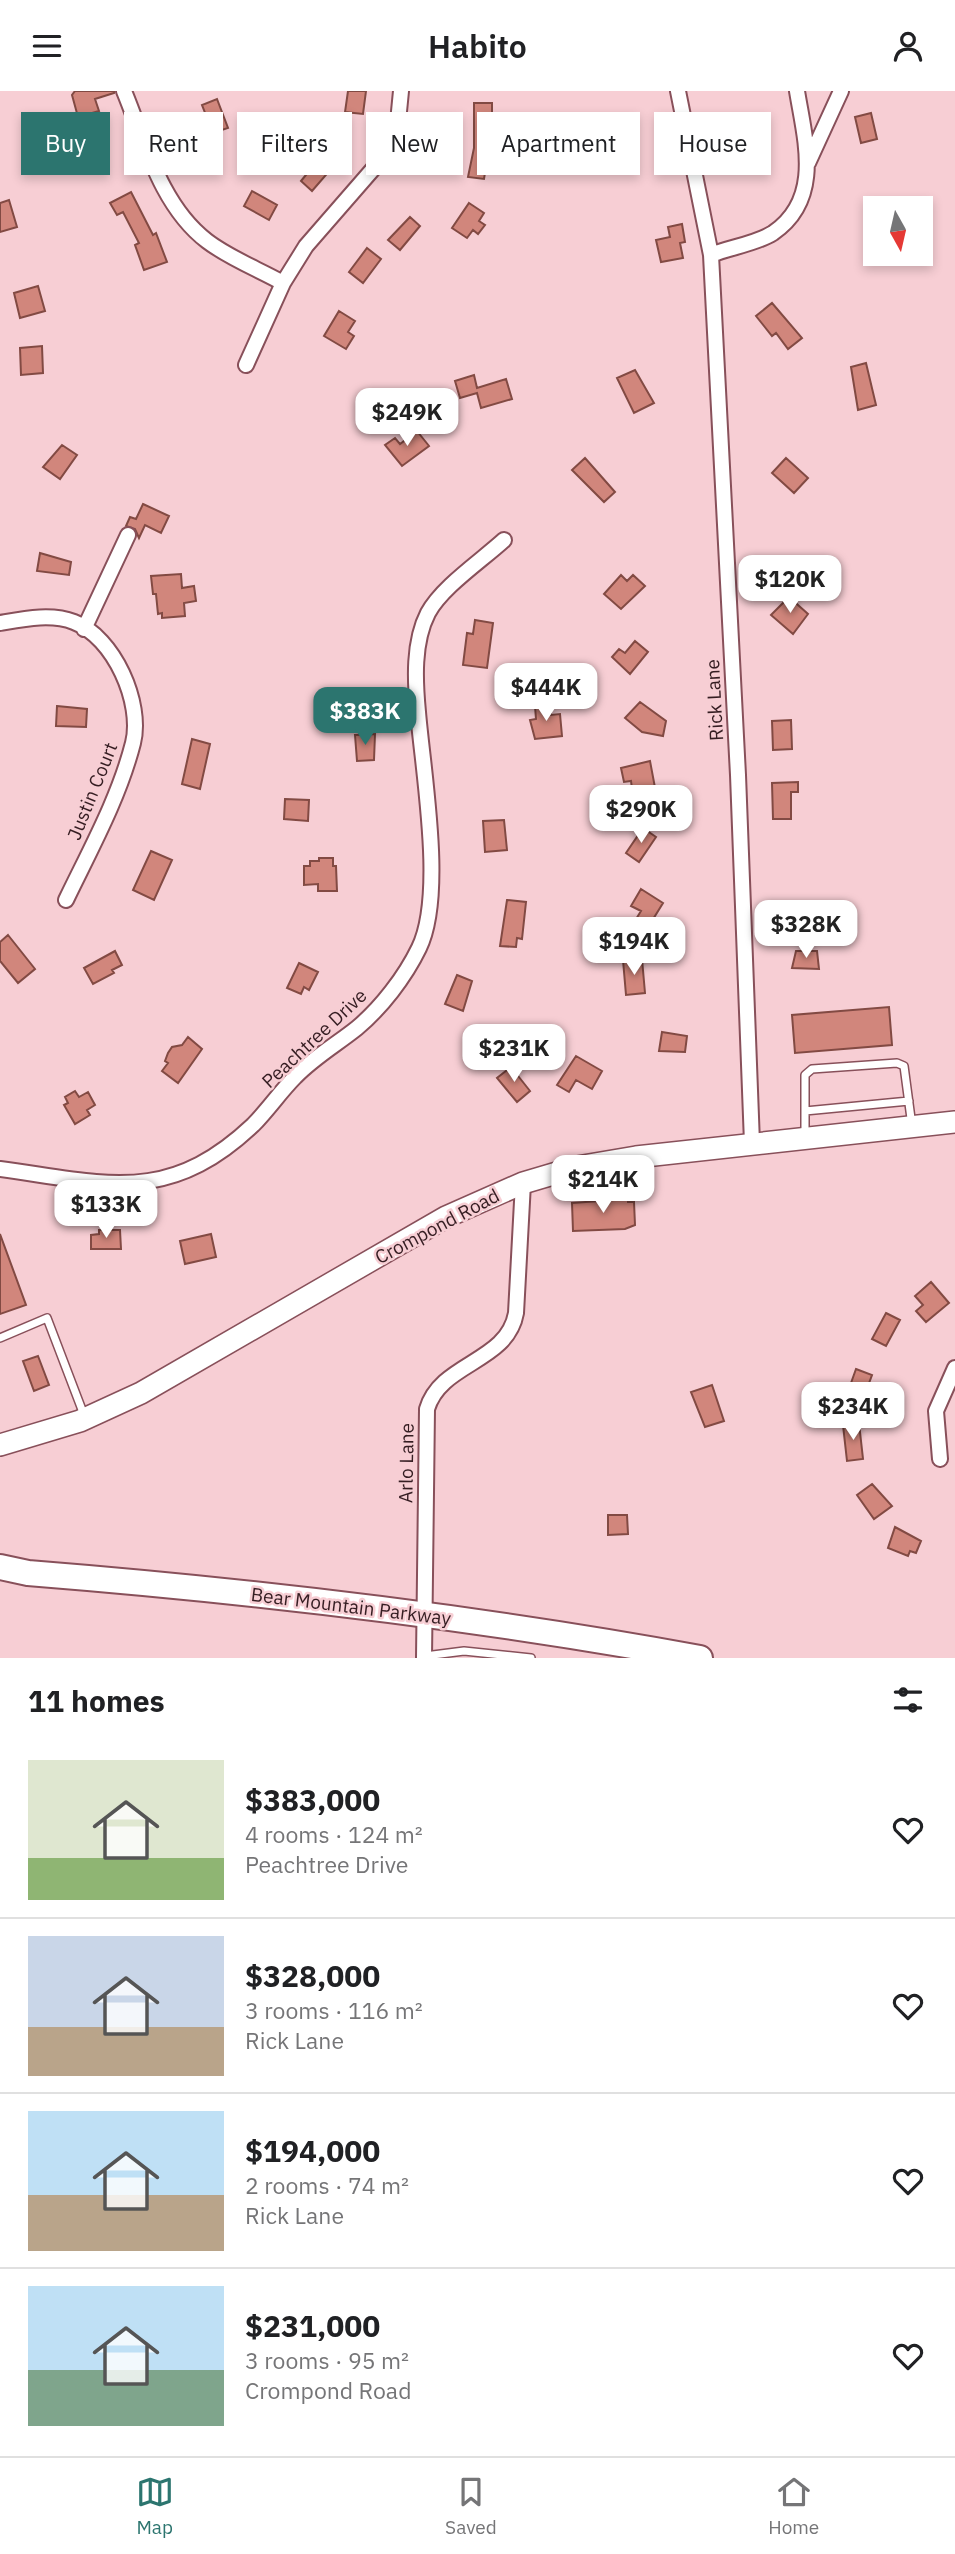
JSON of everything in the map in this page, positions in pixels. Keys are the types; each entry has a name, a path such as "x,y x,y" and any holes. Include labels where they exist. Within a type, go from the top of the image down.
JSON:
{"highway":[{"name":"Bear Mountain Parkway","path":"0,1567 28,1573 303,1598 424,1614 651,1654 700,1658"}],"main road":[{"name":"Crompond Road","path":"0,1445 86,1419 170,1378 446,1217 523,1183 616,1160 955,1122"}],"street":[{"path":"124,91 169,198 195,230 208,242 282,283"},
{"path":"246,365 282,283 306,246 387,153 397,132 401,91"},
{"name":"Rick Lane","path":"678,91 711,255 738,785 752,1143"},
{"path":"711,255 773,233 786,220 804,193 808,163 797,91"},
{"path":"808,163 841,91"},
{"path":"84,629 128,535"},
{"name":"Peachtree Drive","path":"0,1169 128,1184 167,1179 194,1169 253,1125 297,1075 360,1025 396,984 419,947 430,912 432,877 416,688 421,628 439,596 504,540"},
{"name":"Justin Court","path":"0,623 46,617 74,622 107,648 118,665 133,703 133,742 106,814 66,900"},
{"name":"Arlo Lane","path":"424,1657 427,1409 441,1384 497,1347 511,1332 516,1313 523,1183"},
{"path":"940,1459 936,1411 955,1368"}],"lane":[{"path":"805,1138 805,1075 812,1069 897,1063 904,1066 912,1126"},
{"path":"805,1111 909,1101"},
{"path":"0,1338 47,1318 86,1419"},
{"path":"424,1657 464,1651 531,1658"}],"building":[{"path":"75,91 114,91 95,99 99,111 96,112 77,112 72,95"},
{"path":"348,91 366,91 363,114 345,112"},
{"path":"217,99 222,112 205,112 202,105"},
{"path":"474,103 492,103 492,112 477,112 477,175 485,175 484,179 468,177 474,148"},
{"path":"871,113 877,139 861,143 855,117"},
{"path":"223,115 228,128 223,130"},
{"path":"306,175 326,175 312,191 301,181"},
{"path":"252,191 277,205 269,220 244,206"},
{"path":"131,192 153,235 156,233 167,262 144,270 135,245 139,243 123,212 117,215 110,203"},
{"path":"9,200 17,227 0,232 0,203"},
{"path":"469,203 484,213 479,221 485,225 478,234 473,230 467,238 452,228"},
{"path":"410,217 420,226 400,250 388,240"},
{"path":"682,224 685,242 680,243 683,258 661,262 656,240 670,237 668,227"},
{"path":"367,248 381,259 363,283 349,272"},
{"path":"38,286 45,311 20,318 14,293"},
{"path":"772,303 802,338 788,349 776,333 772,336 756,316"},
{"path":"339,311 355,321 348,332 354,336 346,349 324,336"},
{"path":"42,346 43,373 21,375 20,348"},
{"path":"866,363 876,405 858,410 851,367"},
{"path":"635,370 654,403 634,413 617,378"},
{"path":"474,375 477,388 506,379 512,399 481,408 477,393 460,398 455,381"},
{"path":"417,431 429,446 402,466 385,445 395,438 400,444"},
{"path":"62,445 77,455 60,479 43,467"},
{"path":"585,458 615,492 604,502 572,470"},
{"path":"786,458 808,478 794,493 772,473"},
{"path":"143,504 169,516 161,533 145,525 139,538 135,529 126,526 130,517 136,519"},
{"path":"40,553 71,562 69,575 37,571"},
{"path":"181,574 182,588 194,586 196,601 184,603 185,616 162,618 162,613 158,614 151,576"},
{"path":"621,575 627,581 633,575 645,586 621,609 604,594"},
{"path":"789,597 808,614 793,634 771,615"},
{"path":"475,620 493,623 487,668 463,665 467,633 473,634"},
{"path":"635,641 648,652 630,674 612,657 619,649 625,653"},
{"path":"640,702 666,721 663,736 642,732 625,718"},
{"path":"550,704 551,715 560,714 562,736 535,739 530,720 536,719 535,706"},
{"path":"57,706 87,709 86,727 56,726"},
{"path":"791,720 792,749 773,750 772,721"},
{"path":"375,734 374,760 357,761 355,735"},
{"path":"192,739 210,744 200,789 182,784"},
{"path":"650,761 656,793 633,797 631,781 624,782 621,768"},
{"path":"798,782 798,792 791,792 791,819 773,819 772,783"},
{"path":"285,799 309,800 308,821 284,819"},
{"path":"504,820 507,850 485,852 483,821"},
{"path":"643,828 656,837 639,862 626,853"},
{"path":"151,851 172,860 154,900 133,890"},
{"path":"319,858 333,858 337,891 318,891 318,884 304,885 304,866 310,866 310,861 319,861"},
{"path":"641,889 663,903 642,937 630,929 641,911 631,906"},
{"path":"507,900 526,902 522,939 517,938 516,947 500,946"},
{"path":"8,935 35,969 18,983 0,961 0,942"},
{"path":"115,951 122,965 112,970 114,973 93,984 84,968"},
{"path":"796,951 817,951 819,969 792,968"},
{"path":"642,959 645,993 626,995 623,960"},
{"path":"299,963 318,972 309,990 304,987 301,994 287,988"},
{"path":"457,975 472,981 463,1011 445,1004"},
{"path":"889,1007 892,1045 795,1053 792,1015"},
{"path":"662,1032 687,1036 685,1052 659,1051"},
{"path":"188,1037 202,1049 178,1083 162,1071 168,1063 165,1061 172,1047 182,1045"},
{"path":"576,1056 602,1071 592,1089 576,1080 569,1092 557,1085"},
{"path":"511,1067 530,1091 517,1102 497,1078"},
{"path":"75,1091 79,1097 88,1092 95,1105 87,1110 90,1115 75,1124 64,1105 68,1103 65,1097"},
{"path":"628,1199 628,1202 634,1202 635,1225 625,1229 573,1231 572,1203"},
{"path":"99,1230 120,1230 121,1249 91,1249 91,1235 99,1234"},
{"path":"0,1234 26,1305 0,1314"},
{"path":"211,1234 216,1257 185,1264 180,1241"},
{"path":"931,1282 949,1303 926,1322 916,1311 923,1305 915,1296"},
{"path":"886,1313 900,1320 886,1346 872,1339"},
{"path":"38,1356 49,1385 34,1391 23,1361"},
{"path":"856,1369 872,1375 862,1402 846,1397"},
{"path":"712,1385 724,1421 705,1427 691,1392"},
{"path":"859,1423 863,1459 847,1461 843,1425"},
{"path":"872,1484 892,1506 874,1519 857,1495"},
{"path":"608,1515 627,1515 628,1534 608,1535"},
{"path":"895,1527 921,1541 916,1553 910,1551 908,1556 888,1548"}]}
